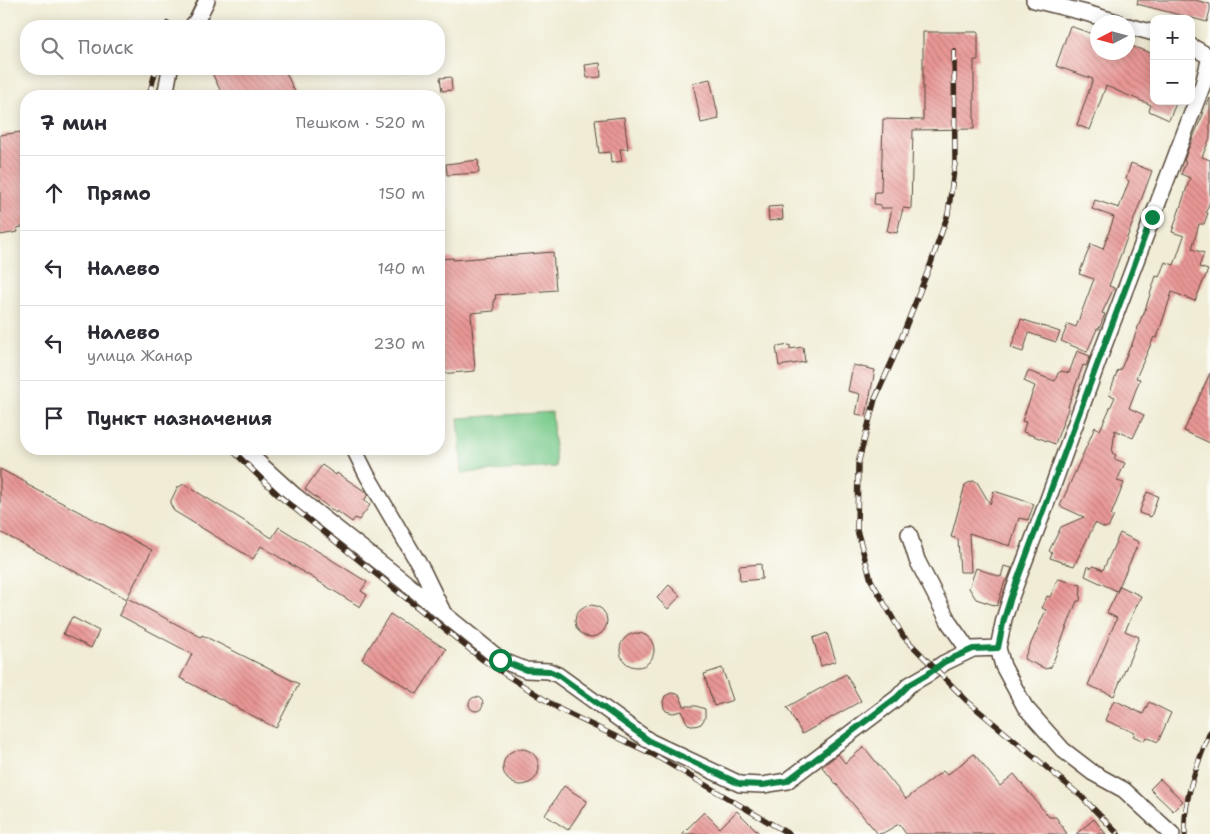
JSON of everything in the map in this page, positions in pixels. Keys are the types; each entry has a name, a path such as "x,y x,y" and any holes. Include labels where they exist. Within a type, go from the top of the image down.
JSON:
{"street":[{"path":"197,20 207,0"},
{"path":"1034,0 1088,6 1104,15"},
{"path":"1135,28 1150,33"},
{"path":"1172,834 1124,790 1093,773 1063,750 1026,706 1003,666 998,648 1011,597 1203,84 1210,57 1195,48"},
{"path":"166,90 169,75"},
{"path":"250,455 294,495 500,660 526,670 549,671 558,675 651,742 740,784 763,785 787,781 896,698 909,685 944,662 973,649 998,648"},
{"path":"357,455 423,571 444,614"},
{"path":"909,534 917,560 950,624 969,651"}],"green space":[{"path":"552,412 556,467 462,473 458,418"}],"building":[{"path":"1138,0 1195,0 1210,4 1210,10 1207,22 1195,19 1195,15 1180,15 1137,4"},
{"path":"1070,26 1090,33 1090,60 1135,60 1135,47 1150,53 1150,105 1106,86 1090,130 1077,125 1093,79 1056,66"},
{"path":"923,32 978,32 978,60 974,60 974,129 913,130 911,209 903,208 897,233 887,231 892,208 881,208 881,205 874,204 875,192 881,192 883,119 923,120"},
{"path":"600,63 601,77 587,78 585,65"},
{"path":"213,75 287,75 294,90 220,90"},
{"path":"451,77 452,90 442,90 440,78"},
{"path":"710,79 719,119 701,123 693,83"},
{"path":"1210,98 1210,138 1202,157 1210,160 1210,201 1204,224 1199,224 1192,249 1204,253 1199,267 1208,270 1195,301 1172,292 1157,338 1154,337 1136,378 1140,379 1129,408 1144,415 1133,438 1115,430 1112,453 1116,455 1114,459 1125,463 1117,481 1124,483 1111,515 1114,516 1109,526 1105,528 1095,523 1074,566 1050,558 1052,553 1049,551 1061,527 1084,517 1060,506 1095,427 1100,430 1115,397 1109,395 1118,370 1120,371 1131,347 1156,276 1159,277 1165,262 1174,265 1184,236 1172,232 1190,178 1181,174 1186,162 1184,161 1187,152"},
{"path":"1151,105 1175,105 1169,120 1149,111"},
{"path":"624,117 628,149 620,149 622,161 611,163 610,152 599,153 595,120"},
{"path":"20,132 20,227 17,228 18,232 0,235 0,135"},
{"path":"478,160 479,173 447,175 446,164"},
{"path":"1131,163 1152,171 1109,286 1114,288 1102,313 1105,314 1087,352 1061,341 1068,324 1076,327 1094,279 1079,274 1091,244 1103,249 1114,217 1092,209 1095,200 1119,208 1129,181 1126,179"},
{"path":"782,206 783,219 769,221 768,207"},
{"path":"553,252 556,290 495,295 494,311 471,313 475,371 445,374 445,259 453,258 453,260"},
{"path":"1021,319 1060,332 1056,342 1029,333 1023,352 1011,348"},
{"path":"790,345 790,349 803,347 805,362 779,366 776,347"},
{"path":"1077,351 1090,356 1086,366 1083,365 1055,444 1023,432 1026,422 1022,421 1035,386 1024,381 1028,371 1055,381 1058,373 1062,371 1069,373"},
{"path":"853,365 875,370 866,416 856,414 860,394 848,391"},
{"path":"1210,373 1210,443 1184,431"},
{"path":"322,465 368,494 364,501 370,505 359,520 355,518 352,522 337,511 336,513 305,489"},
{"path":"0,469 152,550 127,598 201,637 202,635 299,684 276,728 180,678 192,654 119,615 127,599 0,532"},
{"path":"973,481 977,482 990,504 994,491 1034,504 1028,520 1019,518 1010,546 969,533 971,572 960,572 958,539 951,537 965,485"},
{"path":"184,484 272,538 279,527 367,582 361,591 367,595 360,607 261,546 253,559 174,511 170,503 177,488"},
{"path":"1147,492 1158,496 1151,517 1139,513"},
{"path":"1120,533 1139,542 1117,591 1085,576 1088,566 1091,568 1094,566 1103,570"},
{"path":"761,564 762,579 740,581 739,566"},
{"path":"1004,566 1012,568 1007,581 1005,581 997,606 976,599 969,588 976,568 1001,577"},
{"path":"1058,579 1081,585 1080,601 1077,601 1051,667 1046,669 1024,659 1046,610 1042,608 1047,596 1050,597"},
{"path":"669,585 680,596 668,609 657,598"},
{"path":"1120,586 1141,596 1125,631 1139,637 1114,696 1088,685 1117,618 1107,613"},
{"path":"591,605 597,606 602,610 606,615 606,627 602,632 597,636 591,637 585,636 580,632 576,627 575,621 576,615 580,610 585,606"},
{"path":"390,614 446,649 417,694 362,659"},
{"path":"72,617 99,631 91,648 63,634"},
{"path":"637,633 644,634 649,638 653,643 653,657 649,662 644,666 637,667 630,666 625,662 621,657 620,650 621,643 625,638 630,634"},
{"path":"827,633 836,661 821,666 813,638"},
{"path":"722,668 733,700 714,706 704,674"},
{"path":"846,674 861,701 802,734 787,707"},
{"path":"671,693 680,696 684,706 696,706 705,709 705,718 701,724 695,726 688,724 682,711 673,713 666,711 663,702 665,696"},
{"path":"476,697 481,699 483,704 481,709 476,711 471,709 469,704 471,699"},
{"path":"1114,700 1143,714 1149,702 1171,713 1158,742 1146,737 1144,741 1133,736 1135,733 1105,720"},
{"path":"864,747 906,799 943,771 947,775 974,754 1000,786 1014,774 1049,817 1056,817 1067,834 906,834 899,824 878,834 822,767 838,754 845,763"},
{"path":"521,749 528,750 534,754 538,760 538,774 534,780 528,784 521,785 514,784 508,780 504,774 503,767 504,760 508,754 514,750"},
{"path":"1160,779 1183,801 1173,811 1150,789"},
{"path":"564,786 587,801 568,830 545,815"},
{"path":"737,811 760,834 682,834 704,812 720,828"},
{"path":"1094,819 1106,834 1076,834"}],"railway":[{"path":"954,51 955,163 948,214 931,263 875,399 858,464 857,530 871,580 903,636 967,701 1082,797 1118,834"},
{"path":"151,90 154,75"},
{"path":"237,455 279,496 483,660 561,710 654,755 789,834"},
{"path":"1185,834 1186,808 1189,795 1196,769 1210,732"}],"route":[{"path":"500,660 526,670 549,671 558,675 651,742 740,784 763,785 787,781 896,698 909,685 944,662 973,649 998,648 1011,597 1152,217"}]}
